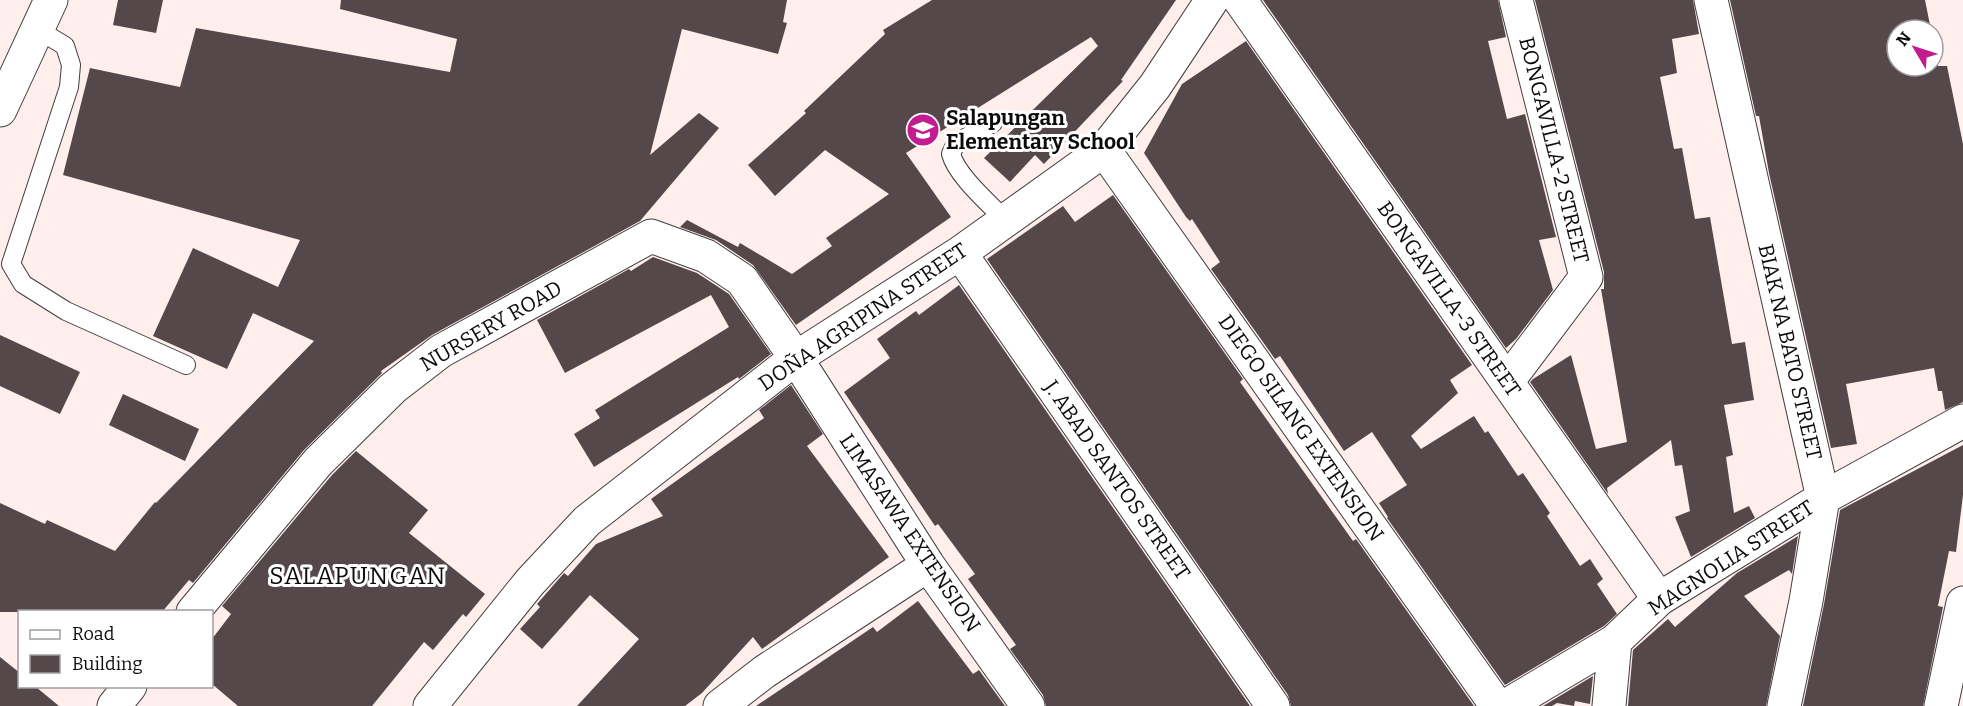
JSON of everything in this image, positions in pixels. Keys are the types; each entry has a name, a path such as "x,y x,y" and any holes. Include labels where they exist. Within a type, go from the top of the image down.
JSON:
{"street":[{"path":"0,110 51,0"},
{"name":"DOÑA AGRIPINA STREET","path":"430,706 530,582 587,521 796,358 960,253 1104,150 1155,86 1212,0"},
{"name":"BONGAVILLA-3 STREET","path":"1240,0 1659,599"},
{"name":"BONGAVILLA-2 STREET","path":"1507,382 1586,277 1516,0"},
{"name":"BIAK NA BATO STREET","path":"1711,0 1823,498 1806,602 1784,706"},
{"name":"DIEGO SILANG EXTENSION","path":"1104,150 1497,706"},
{"name":"NURSERY ROAD","path":"195,610 318,462 393,388 441,351 651,236 706,256 742,280 796,358"},
{"name":"J. ABAD SANTOS STREET","path":"960,253 1273,706"},
{"name":"LIMASAWA EXTENSION","path":"796,358 928,565 1028,706"},
{"name":"MAGNOLIA STREET","path":"1506,706 1615,640 1659,599 1823,498 1963,420"},
{"path":"720,706 764,672 928,565"},
{"path":"1941,706 1963,603"},
{"path":"1609,706 1615,640"},
{"path":"114,706 129,688"}],"lane":[{"path":"37,29 64,46 71,65 69,87 11,264 23,284 66,311 186,365"},
{"path":"993,123 956,143 951,154 961,174 1005,220"}],"building":[{"path":"118,0 163,0 156,33 113,25"},
{"path":"341,0 787,0 783,22 787,23 778,54 682,29 650,155 699,113 719,128 640,221 432,335 381,371 382,373 304,450 193,583 189,580 164,610 0,612 0,503 45,524 47,520 115,551 155,502 314,341 253,313 227,369 153,336 193,248 278,287 300,240 63,175 90,68 180,87 196,28 450,72 457,39 340,9"},
{"name":"Salapungan Elementary School","path":"932,0 1176,0 1121,80 1123,81 1044,164 1035,155 1010,182 984,158 1098,46 1091,37 906,153 951,217 796,325 753,265 716,240 680,227 687,220 738,247 740,243 792,274 832,246 826,238 889,194 825,150 775,196 748,165 806,113 804,111 885,34 883,30"},
{"path":"1263,0 1498,0 1506,37 1488,41 1507,119 1525,114 1556,237 1539,240 1553,290 1516,339 1506,348"},
{"path":"1535,0 1693,0 1699,34 1672,39 1677,73 1660,77 1674,149 1682,148 1695,219 1710,217 1732,344 1745,342 1754,400 1724,405 1733,455 1726,457 1734,513 1749,506 1755,518 1691,557 1675,517 1690,511 1682,465 1675,466 1671,440 1607,488 1608,494 1530,382 1571,355 1596,449 1627,442 1601,289 1604,289 1604,272"},
{"path":"1730,0 1925,0 1929,18 1885,18 1885,78 1945,78 1945,66 1947,66 1963,144 1963,402 1945,410 1942,391 1938,391 1934,368 1846,384 1857,444 1831,448 1769,173 1759,116 1756,116"},
{"path":"1246,41 1472,365 1450,380 1458,393 1411,436 1421,449 1474,416 1485,433 1488,431 1518,476 1523,473 1550,513 1547,516 1580,566 1590,559 1603,579 1597,584 1617,614 1604,626 1505,685 1387,518 1379,503 1407,485 1372,432 1344,451 1280,356 1275,359 1211,269 1220,262 1192,219 1190,221 1186,217 1144,153 1182,84"},
{"path":"1113,195 1243,379 1240,382 1353,541 1356,539 1474,706 1291,706 1288,695 987,259 1063,206 1075,222"},
{"path":"653,257 697,273 729,294 771,354 739,379 738,377 594,467 574,434 600,418 595,410 729,327 711,295 565,373 537,320 629,269 631,271"},
{"path":"959,285 1250,706 1046,706 1043,695 1010,649 1016,645 968,579 975,574 938,524 935,526 844,392 890,358 877,339 916,311 919,315"},
{"path":"0,335 80,372 60,414 0,386"},
{"path":"791,385 823,434 807,446 889,557 762,649 753,637 702,693 685,706 577,706 639,639 590,595 542,649 520,629 540,607 537,604 564,573 568,576 596,544 663,516 651,499 764,418 759,410"},
{"path":"123,394 199,429 185,461 109,425"},
{"path":"1963,445 1963,495 1956,552 1949,551 1938,606 1943,607 1923,706 1803,706 1840,510"},
{"path":"356,451 428,510 409,533 485,594 466,617 463,614 433,650 424,642 372,706 238,706 213,685 213,638 231,614 222,606 332,475"},
{"path":"1798,536 1792,574 1789,570 1744,596 1780,636 1766,706 1628,706 1633,650 1668,619 1675,627 1737,573"},
{"path":"918,601 973,674 979,670 1005,706 756,706 873,627 877,632"},
{"path":"0,657 18,671 18,688 37,688 59,706 0,706"},
{"path":"1593,676 1590,704 1575,701 1574,706 1557,703 1552,706 1543,706"}],"place":[{"name":"Salapungan Elementary School","path":"923,130"}],"district":[{"name":"SALAPUNGAN","path":"358,576"}]}
